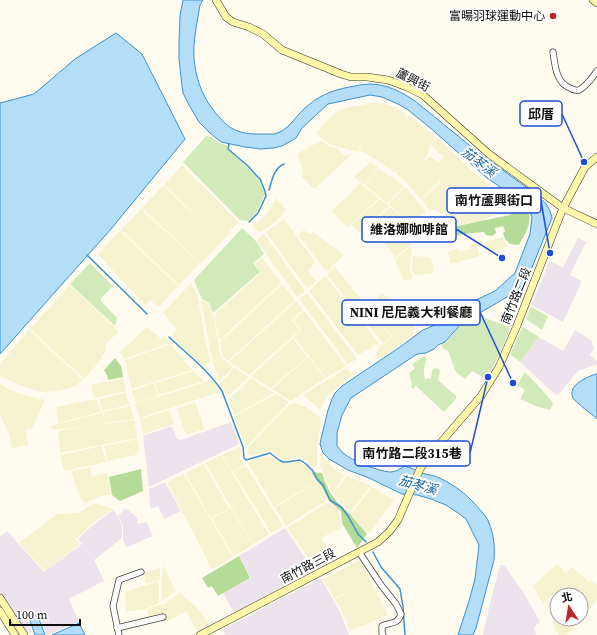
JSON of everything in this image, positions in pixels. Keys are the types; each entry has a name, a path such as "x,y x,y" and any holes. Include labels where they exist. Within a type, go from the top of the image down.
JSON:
{"street":[{"name":"蘆興街","path":"216,0 226,18 263,34 282,50 351,77 367,77 388,80 407,86 423,96 490,154 563,208 597,224"},
{"path":"592,0 597,3"},
{"path":"553,52 555,68 561,83 576,91 588,83 597,71"},
{"name":"南竹路二段","path":"420,470 429,456 481,396 499,367 516,328 563,208 585,167 597,157"},
{"name":"南竹路三段","path":"200,635 378,542 389,532 398,520 420,470"},
{"path":"359,552 381,585 396,604 401,614 399,620 396,622 382,626 383,635"},
{"path":"119,635 113,606 119,580 141,572"},
{"path":"0,598 24,635"},
{"path":"0,611 15,635"},
{"path":"117,628 163,617"}],"shaded area":[{"path":"373,103 383,103 407,114 406,126 408,115 434,136 434,141 430,144 427,155 422,164 430,156 438,162 443,157 431,145 438,138 475,174 491,185 442,214 435,210 429,210 422,200 441,182 438,177 439,182 421,200 410,186 396,173 397,170 395,173 379,161 361,151 359,152 362,140 358,152 331,145 316,133 330,117 344,108"},
{"path":"322,140 328,146 336,148 346,156 349,154 351,155 314,189 302,177 302,167 297,154"},
{"path":"370,162 378,167 364,185 354,177"},
{"path":"182,165 238,222 222,241 164,185"},
{"path":"378,168 404,186 387,203 365,185"},
{"path":"360,183 379,198 348,227 331,211"},
{"path":"163,186 222,241 201,263 142,208"},
{"path":"492,186 516,203 482,221 449,227 445,214"},
{"path":"405,187 425,211 425,213 410,222 388,204"},
{"path":"276,198 286,210 278,219 263,231 259,232 252,225 267,214"},
{"path":"380,199 389,206 360,233 352,224"},
{"path":"390,207 409,222 407,225 385,244 381,236 371,234 368,237 362,233"},
{"path":"141,209 200,263 179,285 121,230"},
{"path":"284,219 315,262 308,271 316,281 308,288 266,232"},
{"path":"407,227 409,229 408,237 410,246 394,258 386,244"},
{"path":"304,230 309,234 313,232 344,255 334,265 323,251 333,265 328,271 325,270 298,235"},
{"path":"120,231 178,286 158,307 150,300 145,306 98,254"},
{"path":"264,234 305,291 297,297 256,240"},
{"path":"503,237 507,246 489,253 485,242"},
{"path":"578,238 586,242 570,275 582,281 563,322 531,305 550,261 563,267"},
{"path":"476,243 480,256 451,264 448,252 458,249 459,252 471,249 470,245"},
{"path":"409,248 412,249 409,268 413,278 405,281 403,280 395,261 396,258"},
{"path":"413,256 429,257 432,261 434,271 431,274 414,275 412,269"},
{"path":"262,257 281,283 221,339 219,339 214,315 261,273 255,264"},
{"path":"335,267 392,338 383,343 327,275"},
{"path":"325,276 379,343 358,355 309,291"},
{"path":"191,283 198,298 205,339 211,362 203,366 171,336 177,330 163,313"},
{"path":"282,284 295,300 228,361 222,356 220,342"},
{"path":"70,285 118,331 106,344 105,347 107,351 102,355 50,307"},
{"path":"307,293 357,359 348,364 299,299"},
{"path":"382,293 402,309 412,324 404,330 377,298"},
{"path":"376,298 404,330 393,338 367,306"},
{"path":"201,300 208,304 213,314 221,357 233,366 228,373 219,380 212,359"},
{"path":"296,301 303,310 292,320 300,330 249,375 229,362"},
{"path":"50,307 102,356 100,361 84,379 30,329"},
{"path":"304,311 346,366 326,378 294,337 301,330 294,320"},
{"path":"412,325 415,329 412,331 414,334 379,360 376,356 380,346"},
{"path":"147,327 161,339 165,336 170,343 124,359 120,352"},
{"path":"29,330 83,380 73,387 60,391 42,392 19,385 0,376 0,364"},
{"path":"575,330 591,340 594,349 590,355 597,361 597,364 578,371 557,396 520,362 539,337 563,351"},
{"path":"293,338 307,357 271,388 251,376"},
{"path":"171,344 192,370 132,389 125,360"},
{"path":"308,357 325,378 291,401 272,389"},
{"path":"234,367 249,377 228,396 220,383 229,375"},
{"path":"347,368 353,375 328,395 320,410 303,395"},
{"path":"193,371 204,381 159,395 155,383"},
{"path":"123,378 126,391 94,398 91,385"},
{"path":"251,378 274,393 234,415 229,399"},
{"path":"212,380 220,392 140,418 135,404"},
{"path":"154,383 158,396 136,403 132,391"},
{"path":"0,384 10,390 45,400 32,429 26,430 28,445 12,448 9,434 0,415"},
{"path":"126,393 129,405 102,411 99,399"},
{"path":"276,394 289,402 248,445 245,445 234,416"},
{"path":"97,399 101,412 58,423 56,407"},
{"path":"195,402 205,429 186,435 177,409"},
{"path":"294,403 304,406 320,417 321,424 317,450 317,466 314,467 301,458 296,457 288,460 281,458 270,450 250,456 247,453 247,449 289,405"},
{"path":"130,406 134,419 106,423 103,412"},
{"path":"169,410 174,424 143,434 140,419"},
{"path":"102,413 106,424 134,420 138,438 60,453 58,431 94,425 56,430 50,428 50,426"},
{"path":"231,422 239,444 149,487 143,436 172,426 177,439 181,440"},
{"path":"138,439 139,450 136,455 107,461 104,446"},
{"path":"102,446 106,462 64,471 60,455"},
{"path":"239,447 241,450 241,455 239,458 245,465 232,472 222,455"},
{"path":"221,455 247,498 231,507 205,463"},
{"path":"271,456 276,461 283,463 299,462 307,467 315,482 274,507 248,463 257,458"},
{"path":"321,456 333,468 345,475 332,493 320,466"},
{"path":"204,464 229,508 211,518 185,473"},
{"path":"246,466 283,526 271,533 233,472"},
{"path":"90,467 92,476 107,473 111,495 104,495 85,503 80,498 71,471"},
{"path":"184,474 233,557 212,569 167,482"},
{"path":"347,476 371,486 350,512 333,494"},
{"path":"165,482 181,511 164,519 158,506 150,509 149,489"},
{"path":"316,482 321,487 327,500 286,526 275,508"},
{"path":"372,487 394,500 370,532 366,532 351,514"},
{"path":"247,498 269,534 253,544 231,508"},
{"path":"328,502 340,511 339,516 342,527 321,538 333,559 315,568 287,528"},
{"path":"95,503 113,509 92,524 76,539 80,544 45,571 19,543 57,514 78,513"},
{"path":"126,508 137,518 138,524 147,522 152,536 126,548 123,539 123,525 118,516"},
{"path":"230,508 253,545 234,556 212,519"},
{"path":"113,510 122,526 122,538 94,560 104,581 69,599 79,622 47,635 37,612 27,617 32,632 26,634 0,593 0,537 7,531 44,572 82,544 78,539"},
{"path":"285,528 313,570 234,613 223,593 251,578 239,556"},
{"path":"360,560 388,615 350,631 341,610 334,599 368,581 334,598 323,579"},
{"path":"557,564 566,573 572,567 589,582 591,580 597,585 597,599 589,609 589,587 549,587 549,598 543,604 533,586"},
{"path":"500,565 504,565 525,595 540,622 534,627 536,635 483,635"},
{"path":"164,566 173,586 177,590 161,602 162,576"},
{"path":"160,568 160,580 145,584 144,573"},
{"path":"321,578 340,612 349,635 226,635 222,630"},
{"path":"159,581 159,603 146,609 126,612 125,592"},
{"path":"180,593 196,607 210,625 197,632 187,612 167,622 165,622 165,614 149,618 147,610 160,604 162,606"},
{"path":"554,627 574,627 567,635 559,635 555,631"}],"green space":[{"path":"206,136 228,146 227,149 259,180 265,194 256,213 248,221 240,220 183,162"},
{"path":"519,202 528,211 529,224 519,245 510,244 505,239 503,233 505,231 503,226 495,228 496,233 492,236 486,235 484,232 451,237 437,234 429,230 433,224 448,228 510,215 514,212 510,206"},
{"path":"242,228 255,240 264,254 253,263 260,272 213,313 209,303 202,299 194,280"},
{"path":"90,263 113,286 101,298 101,301 117,318 115,326 70,284"},
{"path":"531,307 548,316 542,330 526,319"},
{"path":"481,313 485,318 509,327 509,331 499,355 486,379 472,371 465,379 456,372 448,351 441,345 446,342 462,324"},
{"path":"522,328 525,328 539,337 520,362 510,354"},
{"path":"424,356 427,359 424,369 425,379 431,378 432,371 435,368 439,369 440,372 438,380 456,396 456,399 444,412 416,386 413,389 411,386 412,384 409,373 415,369 412,364"},
{"path":"115,358 121,366 123,377 108,380 104,370"},
{"path":"525,372 553,403 550,410 520,399 525,390 517,385"},
{"path":"141,469 143,491 120,501 112,495 109,477"},
{"path":"311,472 322,473 331,494 367,534 357,548 342,523 341,511 329,501"},
{"path":"239,556 250,578 218,596 212,586 208,588 202,578"}],"water":[{"name":"茄苳溪","path":"183,0 203,0 200,5 194,46 195,68 202,92 210,106 221,119 233,129 247,133 274,134 287,127 309,104 330,92 362,85 382,85 415,101 474,149 537,195 545,202 550,211 552,218 527,280 507,297 461,324 445,342 426,353 417,354 351,398 342,415 337,433 337,446 343,453 352,459 379,470 390,472 404,466 437,477 461,491 486,517 493,537 494,560 473,635 458,635 475,579 479,545 466,519 446,505 417,495 402,494 369,478 348,470 329,459 323,453 320,444 332,399 335,393 342,386 423,330 449,319 464,310 476,300 495,291 515,273 530,234 532,217 529,210 522,202 487,178 408,110 382,97 370,95 328,104 302,128 296,138 282,146 261,149 221,142 199,122 183,93 179,59 179,42 180,16"},
{"path":"116,33 142,54 185,139 111,229 0,354 0,103 34,94 75,59"},
{"path":"597,374 597,419 573,398 572,393 573,389 579,382"},
{"path":"37,614 45,635 35,635 29,618"},
{"path":"79,623 85,635 52,635"}],"waterway":[{"path":"229,144 228,149 248,166 260,179 265,191 266,196 258,213 249,222"},
{"path":"269,190 272,178 276,171 284,164"},
{"path":"87,255 147,314"},
{"path":"169,337 204,370 222,391 243,447 244,458 246,460 270,453 283,462 300,460 306,464 323,485 330,500 341,507 358,534 366,542"},
{"path":"373,552 381,567 400,589 405,635"}],"place":[{"name":"富暘羽球運動中心","path":"553,16"},
{"name":"邱厝","path":"584,162"},
{"name":"南竹蘆興街口","path":"550,253"},
{"name":"維洛娜咖啡館","path":"502,258"},
{"name":"南竹路二段315巷","path":"488,377"},
{"name":"NINI 尼尼義大利餐廳","path":"513,383"}]}
